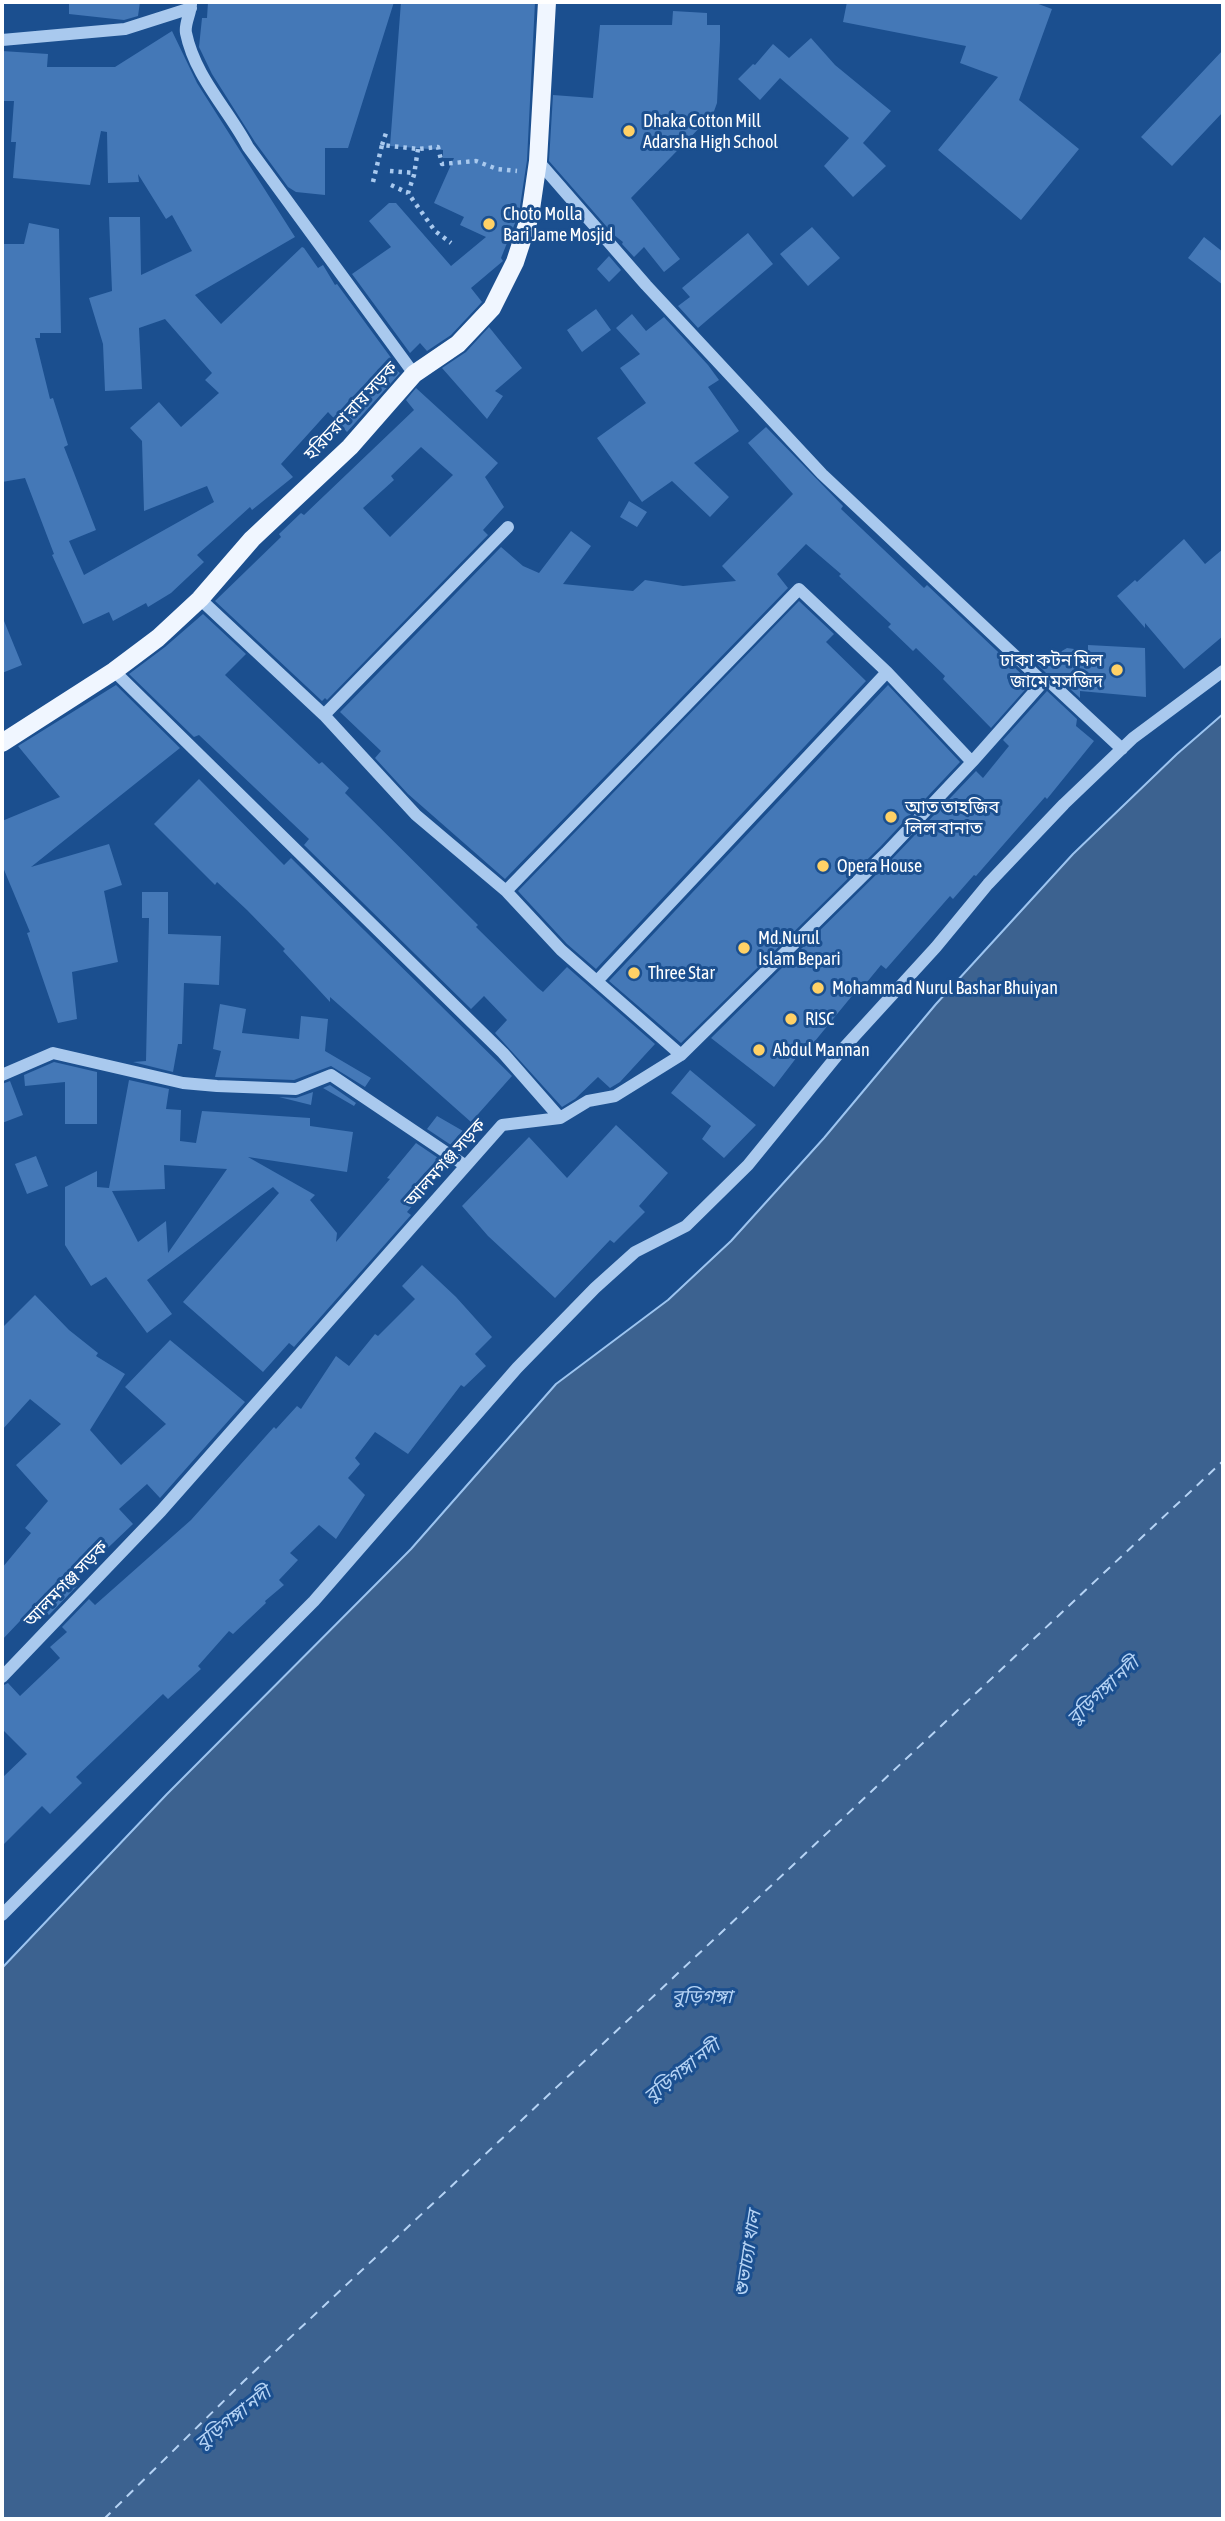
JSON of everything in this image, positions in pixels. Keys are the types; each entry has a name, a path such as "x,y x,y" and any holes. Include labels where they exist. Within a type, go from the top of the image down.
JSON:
{"main road":[{"name":"হরিচরণ রায় সড়ক","path":"2,743 114,671 158,638 200,599 252,539 350,447 414,374 458,344 492,307 515,262 530,216 537,167 547,2"}],"street":[{"path":"2,40 125,29 191,5"},
{"path":"191,5 185,31 202,76 237,126 248,147 414,374"},
{"path":"537,167 822,474 1043,682 1050,682 1122,749"},
{"path":"324,715 508,527"},
{"path":"506,891 799,589 887,671 972,762"},
{"path":"200,599 324,715 416,815 506,891 561,950 681,1055"},
{"path":"114,671 503,1053 560,1118"},
{"path":"597,981 887,671"},
{"path":"2,1914 314,1601 517,1368 595,1288 635,1252 686,1226 748,1165 840,1052 936,947 988,884 1064,804 1122,749 1223,671"},
{"name":"আলমগঞ্জ সড়ক","path":"2,1677 161,1511 502,1125 560,1118 588,1101 615,1096 681,1055 886,853 1043,682"},
{"path":"2,1075 53,1053 183,1083 216,1086 296,1089 331,1075 466,1166"}],"path":[{"path":"373,182 387,130"},
{"path":"383,145 438,148 442,164 476,161 497,169 537,167"},
{"path":"408,193 415,173 418,149"},
{"path":"390,171 415,173"},
{"path":"391,185 408,193 435,231 451,243"}],"water":[{"name":"বুড়িগঙ্গা","path":"1223,714 1223,2519 2,2519 2,1968 167,1794 411,1549 556,1384 668,1300 731,1241 824,1138 936,1004 1073,854 1177,754"}],"building":[{"path":"69,2 140,2 138,16 124,20 69,14"},
{"path":"208,2 394,2 348,148 325,148 325,195 296,192 288,187 255,142 212,74 199,47 202,18 207,18"},
{"path":"401,2 535,2 527,160 519,213 501,258 503,261 471,288 482,302 451,335 427,351 420,343 410,353 352,274 391,247 369,221 389,203 396,203 451,266 486,237 460,225 464,217 434,203 454,158 443,158 443,150 390,146"},
{"path":"847,2 1033,2 1052,9 1019,100 1079,149 1021,220 938,150 998,77 960,63 966,46 843,22"},
{"name":"Dhaka Cotton Mill Adarsha High School","path":"673,11 707,13 707,25 720,25 720,41 717,103 713,114 631,198 680,259 664,272 644,247 634,257 549,161 553,95 593,98 600,25 672,25"},
{"path":"172,31 197,83 295,237 195,295 221,324 302,247 318,268 323,265 400,373 347,432 328,412 281,464 293,477 252,510 250,507 197,555 204,562 171,593 148,607 146,603 113,621 109,612 83,624 52,555 54,554 25,478 2,482 2,244 24,244 29,223 59,229 61,333 40,333 40,338 35,338 50,399 53,398 68,445 64,447 96,530 69,541 84,575 214,502 207,486 144,511 142,441 130,428 159,402 181,427 219,393 205,380 212,373 165,319 139,328 142,389 105,391 103,344 89,298 112,291 109,217 140,217 141,275 192,251 172,215 166,219 138,174 139,182 108,183 107,132 101,131 90,185 13,178 16,142 11,142 14,101 2,101 2,51 48,54 47,67 115,67"},
{"path":"811,38 835,65 891,111 863,143 886,166 853,197 824,166 849,138 780,78 760,100 738,79 755,65 773,44 789,58"},
{"path":"1223,50 1223,112 1172,166 1141,137"},
{"path":"812,227 840,258 808,286 780,254"},
{"path":"748,233 773,264 698,328 678,306 690,297 682,288"},
{"path":"1204,237 1223,252 1223,285 1188,258"},
{"path":"609,256 621,270 609,282 597,269"},
{"path":"596,309 611,330 582,352 567,330"},
{"path":"632,314 646,331 664,317 708,365 719,380 708,387 739,431 694,463 729,497 710,517 672,481 642,502 597,438 646,403 620,368 640,354 616,328"},
{"path":"489,327 522,368 495,391 503,396 487,419 442,368 466,352"},
{"path":"416,388 498,463 485,477 504,507 483,530 488,535 327,700 325,698 322,701 215,601 281,537 279,534 301,513 304,515 414,410 406,400","holes":["421,447 453,475 390,537 363,508 394,480 391,476"]},
{"path":"766,427 843,506 841,509 924,588 927,585 1031,683 991,728 943,679 945,676 916,648 913,651 888,627 891,624 839,576 841,574 806,544 777,574 788,588 505,879 408,794 375,758 381,751 340,712 501,547 523,566 539,573 571,531 591,546 563,584 633,591 645,580 683,586 736,581 722,566 793,494 748,443"},
{"path":"629,501 647,512 637,527 620,517"},
{"path":"1184,539 1205,564 1223,549 1223,636 1184,669 1145,623 1145,628 1117,596 1135,580 1137,582"},
{"path":"799,601 834,634 826,642 866,681 596,969 567,944 518,891"},
{"path":"203,614 246,654 225,675 319,764 322,762 349,788 345,793 538,988 543,992 567,967 655,1044 620,1082 610,1088 598,1077 575,1099 562,1107 495,1033 507,1020 484,996 471,1009 304,845 309,839 199,735 194,737 129,674"},
{"path":"2,616 22,665 2,673"},
{"name":"ঢাকা কটন মিল জামে মসজিদ","path":"1088,645 1145,648 1146,697 1080,691 1080,698 1056,676 1046,673 1038,665 1067,648 1088,651"},
{"path":"116,685 180,748 31,867 109,844 122,885 104,891 118,962 72,972 77,1019 58,1023 27,933 30,932 2,865 2,821 60,797 18,746"},
{"path":"888,685 960,762 880,847 681,1043 609,981"},
{"path":"1047,691 1077,719 1076,726 1094,741 1047,799 1045,797 976,876 974,875 953,899 950,896 886,969 881,965 858,993 856,991 806,1052 803,1049 774,1087 711,1038 892,859 976,771 983,778 1009,746 1003,740"},
{"path":"199,779 284,865 291,858 512,1076 471,1122 330,997 330,1002 247,910 217,882 215,885 154,824"},
{"path":"142,892 168,892 168,934 221,936 219,985 184,983 182,1044 178,1044 173,1072 133,1062 146,1061 149,918 142,918"},
{"path":"220,1004 246,1009 242,1033 299,1039 301,1016 328,1019 325,1051 371,1078 365,1087 331,1066 294,1080 215,1077 221,1051 213,1049"},
{"path":"54,1062 97,1072 97,1124 65,1124 65,1082 25,1086 24,1075"},
{"path":"690,1070 756,1125 724,1158 702,1139 711,1126 671,1093"},
{"path":"129,1080 169,1089 166,1109 181,1110 180,1141 196,1143 202,1111 310,1118 310,1126 353,1132 347,1172 248,1157 315,1195 310,1200 337,1233 336,1242 390,1179 387,1178 416,1143 447,1164 407,1212 411,1215 294,1347 289,1343 263,1372 183,1302 279,1193 273,1187 147,1280 172,1314 147,1333 106,1277 91,1286 65,1245 65,1187 97,1171 97,1187 109,1188","holes":["164,1165 227,1169 168,1253 166,1221 138,1242 112,1191 165,1189"]},
{"path":"10,1081 23,1115 2,1123 2,1084"},
{"path":"330,1085 356,1103 354,1106 323,1088"},
{"path":"313,1092 311,1105 279,1097 296,1098"},
{"path":"437,1116 463,1131 451,1145 427,1129"},
{"path":"616,1125 668,1173 639,1206 645,1212 614,1243 610,1240 555,1298 488,1236 462,1206 529,1137 567,1178"},
{"path":"36,1156 48,1186 27,1194 15,1164"},
{"path":"422,1265 492,1337 475,1354 486,1366 464,1387 461,1385 408,1454 375,1432 355,1458 360,1464 348,1478 365,1495 336,1539 319,1525 290,1553 298,1560 279,1580 284,1585 233,1634 229,1631 198,1666 201,1669 168,1699 163,1694 76,1777 82,1783 50,1814 42,1806 2,1846 2,1778 27,1754 2,1729 2,1686 8,1683 20,1696 60,1658 50,1647 67,1632 62,1627 89,1599 95,1605 191,1520 274,1427 276,1429 297,1406 301,1409 336,1356 349,1366 375,1334 378,1336 415,1299 402,1286"},
{"path":"35,1295 69,1330 98,1353 96,1356 125,1374 90,1430 121,1465 166,1424 125,1387 170,1340 245,1402 160,1498 147,1484 119,1509 133,1524 73,1581 77,1586 49,1615 37,1603 2,1640 2,1568 31,1533 25,1528 48,1501 16,1465 61,1424 30,1399 2,1430 2,1328"}],"ferry route":[{"path":"104,2519 244,2381 1223,1461"}],"place":[{"name":"Dhaka Cotton Mill Adarsha High School","path":"629,131"},
{"name":"Choto Molla Bari Jame Mosjid","path":"489,224"},
{"name":"ঢাকা কটন মিল জামে মসজিদ","path":"1117,670"},
{"name":"আত তাহজিব লিল বানাত","path":"891,817"},
{"name":"Opera House","path":"823,866"},
{"name":"Md.Nurul Islam Bepari","path":"744,948"},
{"name":"Three Star","path":"634,973"},
{"name":"Mohammad Nurul Bashar Bhuiyan","path":"818,988"},
{"name":"RISC","path":"791,1019"},
{"name":"Abdul Mannan","path":"759,1050"}],"water label":[{"name":"বুড়িগঙ্গা নদী","path":"1103,1691"},
{"name":"বুড়িগঙ্গা নদী","path":"682,2071"},
{"name":"শুভাঢ্যা খাল","path":"748,2254"},
{"name":"বুড়িগঙ্গা নদী","path":"233,2418"}]}
